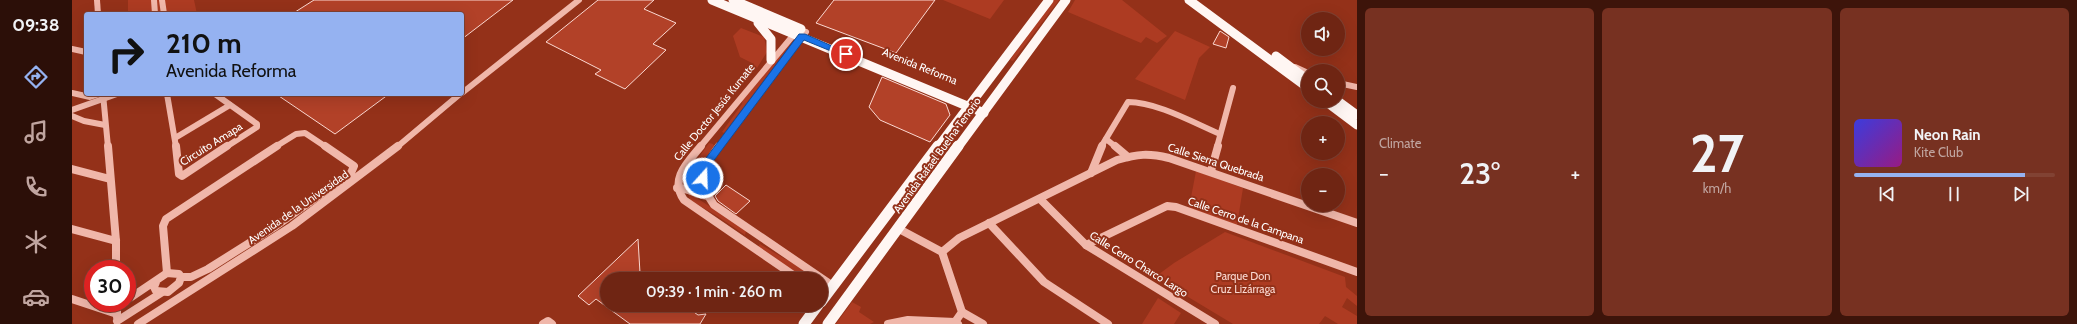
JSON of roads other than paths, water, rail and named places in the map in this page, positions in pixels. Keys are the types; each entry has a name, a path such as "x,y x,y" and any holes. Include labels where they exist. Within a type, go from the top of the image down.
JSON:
{"main road":[{"name":"Avenida Reforma","path":"712,0 754,19 801,33"},
{"name":"Avenida Reforma","path":"733,0 801,33 986,110"},
{"name":"Avenida Rafael Buelna Tenorio","path":"828,291 1049,0"},
{"name":"Avenida Rafael Buelna Tenorio","path":"828,324 1066,0"},
{"path":"1189,0 1284,66 1301,76"},
{"path":"1201,0 1284,66 1301,82"},
{"path":"754,19 768,32 772,38 773,48 770,60"},
{"path":"1345,106 1357,115"},
{"path":"1334,108 1357,125"},
{"name":"Avenida Rafael Buelna Tenorio","path":"804,324 812,312"}],"street":[{"path":"97,0 98,12"},
{"path":"154,0 155,12"},
{"path":"162,0 164,12"},
{"name":"Avenida de la Universidad","path":"464,91 579,0"},
{"name":"Calle Doctor Jesús Kumate","path":"677,188 677,181 683,168 770,60 801,33"},
{"name":"Calle Doctor Jesús Kumate","path":"801,33 706,164 703,173 703,183 708,196 714,205 833,286"},
{"path":"72,49 84,52"},
{"path":"1284,66 1301,71"},
{"path":"1345,84 1357,87"},
{"path":"1211,171 1233,88"},
{"path":"72,93 88,97 102,96"},
{"path":"72,110 102,96"},
{"path":"102,96 116,241 116,260"},
{"name":"Circuito Amapa","path":"167,96 175,138 179,174 182,176 256,129 257,124 218,96"},
{"name":"Avenida de la Universidad","path":"138,324 292,226 399,146 457,96"},
{"path":"1091,173 1106,139 1128,102 1132,100 1220,134"},
{"path":"175,138 230,105"},
{"path":"72,116 84,121 105,125"},
{"path":"712,132 726,137"},
{"path":"136,304 175,288 181,278 199,274 257,238 351,173 354,166 305,133 296,134 166,219 163,226 167,273"},
{"path":"1106,139 1128,157"},
{"name":"Calle Sierra Quebrada","path":"942,252 959,238 989,223 1091,173 1138,154 1152,154 1211,171 1357,223"},
{"path":"72,169 110,179"},
{"path":"708,196 701,196 684,187 677,188 679,194 688,204 789,272"},
{"name":"Calle Cerro Charco Largo","path":"1040,199 1086,245 1215,324"},
{"name":"Calle Cerro de la Campana","path":"1086,245 1167,206 1176,207 1357,272"},
{"path":"989,223 1044,282 1108,324"},
{"path":"899,228 942,252 962,312 983,324"},
{"path":"72,229 116,241"},
{"path":"136,294 167,273 179,274 181,278"},
{"path":"156,282 154,287 156,291 161,293"},
{"path":"72,299 84,302"},
{"path":"888,324 908,320 956,323 962,312"},
{"path":"543,324 548,321 552,324"}],"park label":[{"name":"Parque Don Cruz Lizárraga","path":"1243,282"}]}
